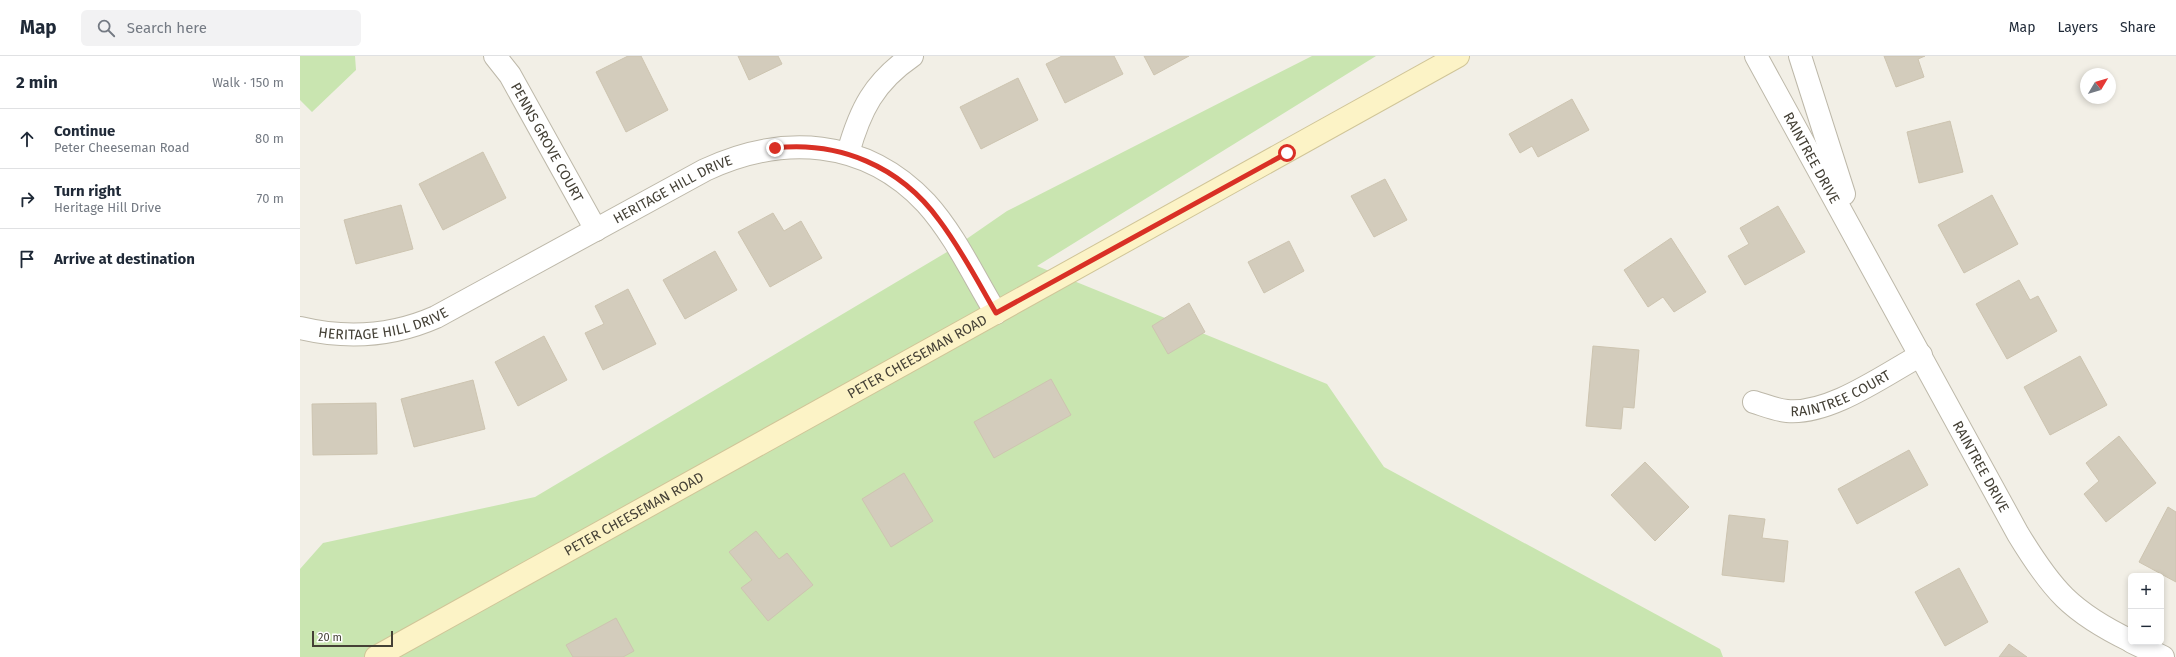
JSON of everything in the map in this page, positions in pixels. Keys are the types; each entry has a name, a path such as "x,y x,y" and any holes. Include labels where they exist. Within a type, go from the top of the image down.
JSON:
{"street":[{"name":"PENNS GROVE COURT","path":"495,56 510,75 596,230"},
{"path":"848,153 855,128 871,95 890,73 912,56"},
{"name":"PETER CHEESEMAN ROAD","path":"376,657 1458,56"},
{"name":"RAINTREE DRIVE","path":"1756,56 2018,534 2042,572 2054,589 2086,617 2128,640"},
{"name":"RAINTREE DRIVE","path":"1800,56 1826,134 1834,165 1868,259"},
{"name":"HERITAGE HILL DRIVE","path":"300,328 327,333 373,334 418,325 436,317 705,170 738,157 793,146 848,153 867,160 913,190 926,204 952,239 996,313"},
{"name":"RAINTREE COURT","path":"1754,402 1786,411 1807,410 1825,406 1921,355"},
{"name":"RAINTREE DRIVE","path":"2138,645 2163,657"}],"green space":[{"path":"300,56 355,56 356,70 312,112 300,100"},
{"path":"1312,56 1376,56 1037,266 1327,384 1384,467 1720,649 1723,657 300,657 300,569 323,543 535,497 952,249 1007,211"}],"building":[{"path":"628,56 641,56 668,110 626,132 596,72"},
{"path":"738,56 778,56 782,64 749,80"},
{"path":"1062,56 1114,56 1123,74 1065,103 1046,64"},
{"path":"1144,56 1189,56 1154,75"},
{"path":"1884,56 1925,56 1918,59 1924,77 1896,87"},
{"path":"1018,78 1038,120 981,149 960,107"},
{"path":"1572,99 1589,130 1538,157 1532,146 1520,153 1509,134"},
{"path":"1950,121 1963,172 1919,183 1907,132"},
{"path":"483,152 506,198 443,230 419,184"},
{"path":"1385,179 1407,220 1374,237 1351,196"},
{"path":"1992,195 2018,244 1964,273 1938,225"},
{"path":"401,205 413,249 356,264 344,220"},
{"path":"1778,206 1805,252 1745,285 1728,256 1749,244 1740,228"},
{"path":"773,213 784,231 801,221 822,258 770,287 738,232"},
{"path":"1671,238 1706,292 1674,312 1663,297 1648,307 1624,270"},
{"path":"1289,241 1304,271 1264,293 1248,262"},
{"path":"715,251 737,290 685,319 663,280"},
{"path":"2019,280 2030,300 2038,296 2057,331 2007,359 1976,304"},
{"path":"628,289 656,344 603,370 585,333 604,324 595,306"},
{"path":"1189,303 1205,332 1168,354 1152,326"},
{"path":"544,336 567,380 518,406 495,362"},
{"path":"1593,346 1639,350 1634,408 1623,407 1621,429 1586,426"},
{"path":"2080,356 2107,405 2050,435 2024,387"},
{"path":"1051,379 1071,415 994,458 974,422"},
{"path":"473,380 485,429 414,447 401,399"},
{"path":"376,403 377,454 313,455 312,404"},
{"path":"2119,436 2156,483 2106,522 2084,494 2099,481 2086,463"},
{"path":"1909,450 1928,485 1857,524 1838,489"},
{"path":"1645,462 1689,507 1655,541 1611,495"},
{"path":"904,473 933,521 891,547 862,499"},
{"path":"2168,507 2176,512 2176,582 2164,576 2164,573 2159,573 2139,562"},
{"path":"1729,515 1765,519 1762,538 1788,541 1784,582 1722,575"},
{"path":"756,531 779,559 787,553 813,585 768,621 741,588 752,580 729,552"},
{"path":"1959,568 1988,622 1945,646 1915,592"},
{"path":"616,618 634,651 623,657 573,657 566,645"},
{"path":"2009,644 2027,657 1999,657"}],"route":[{"path":"775,148 793,146 812,147 848,153 867,160 913,190 940,220 996,313 1287,153"}]}
